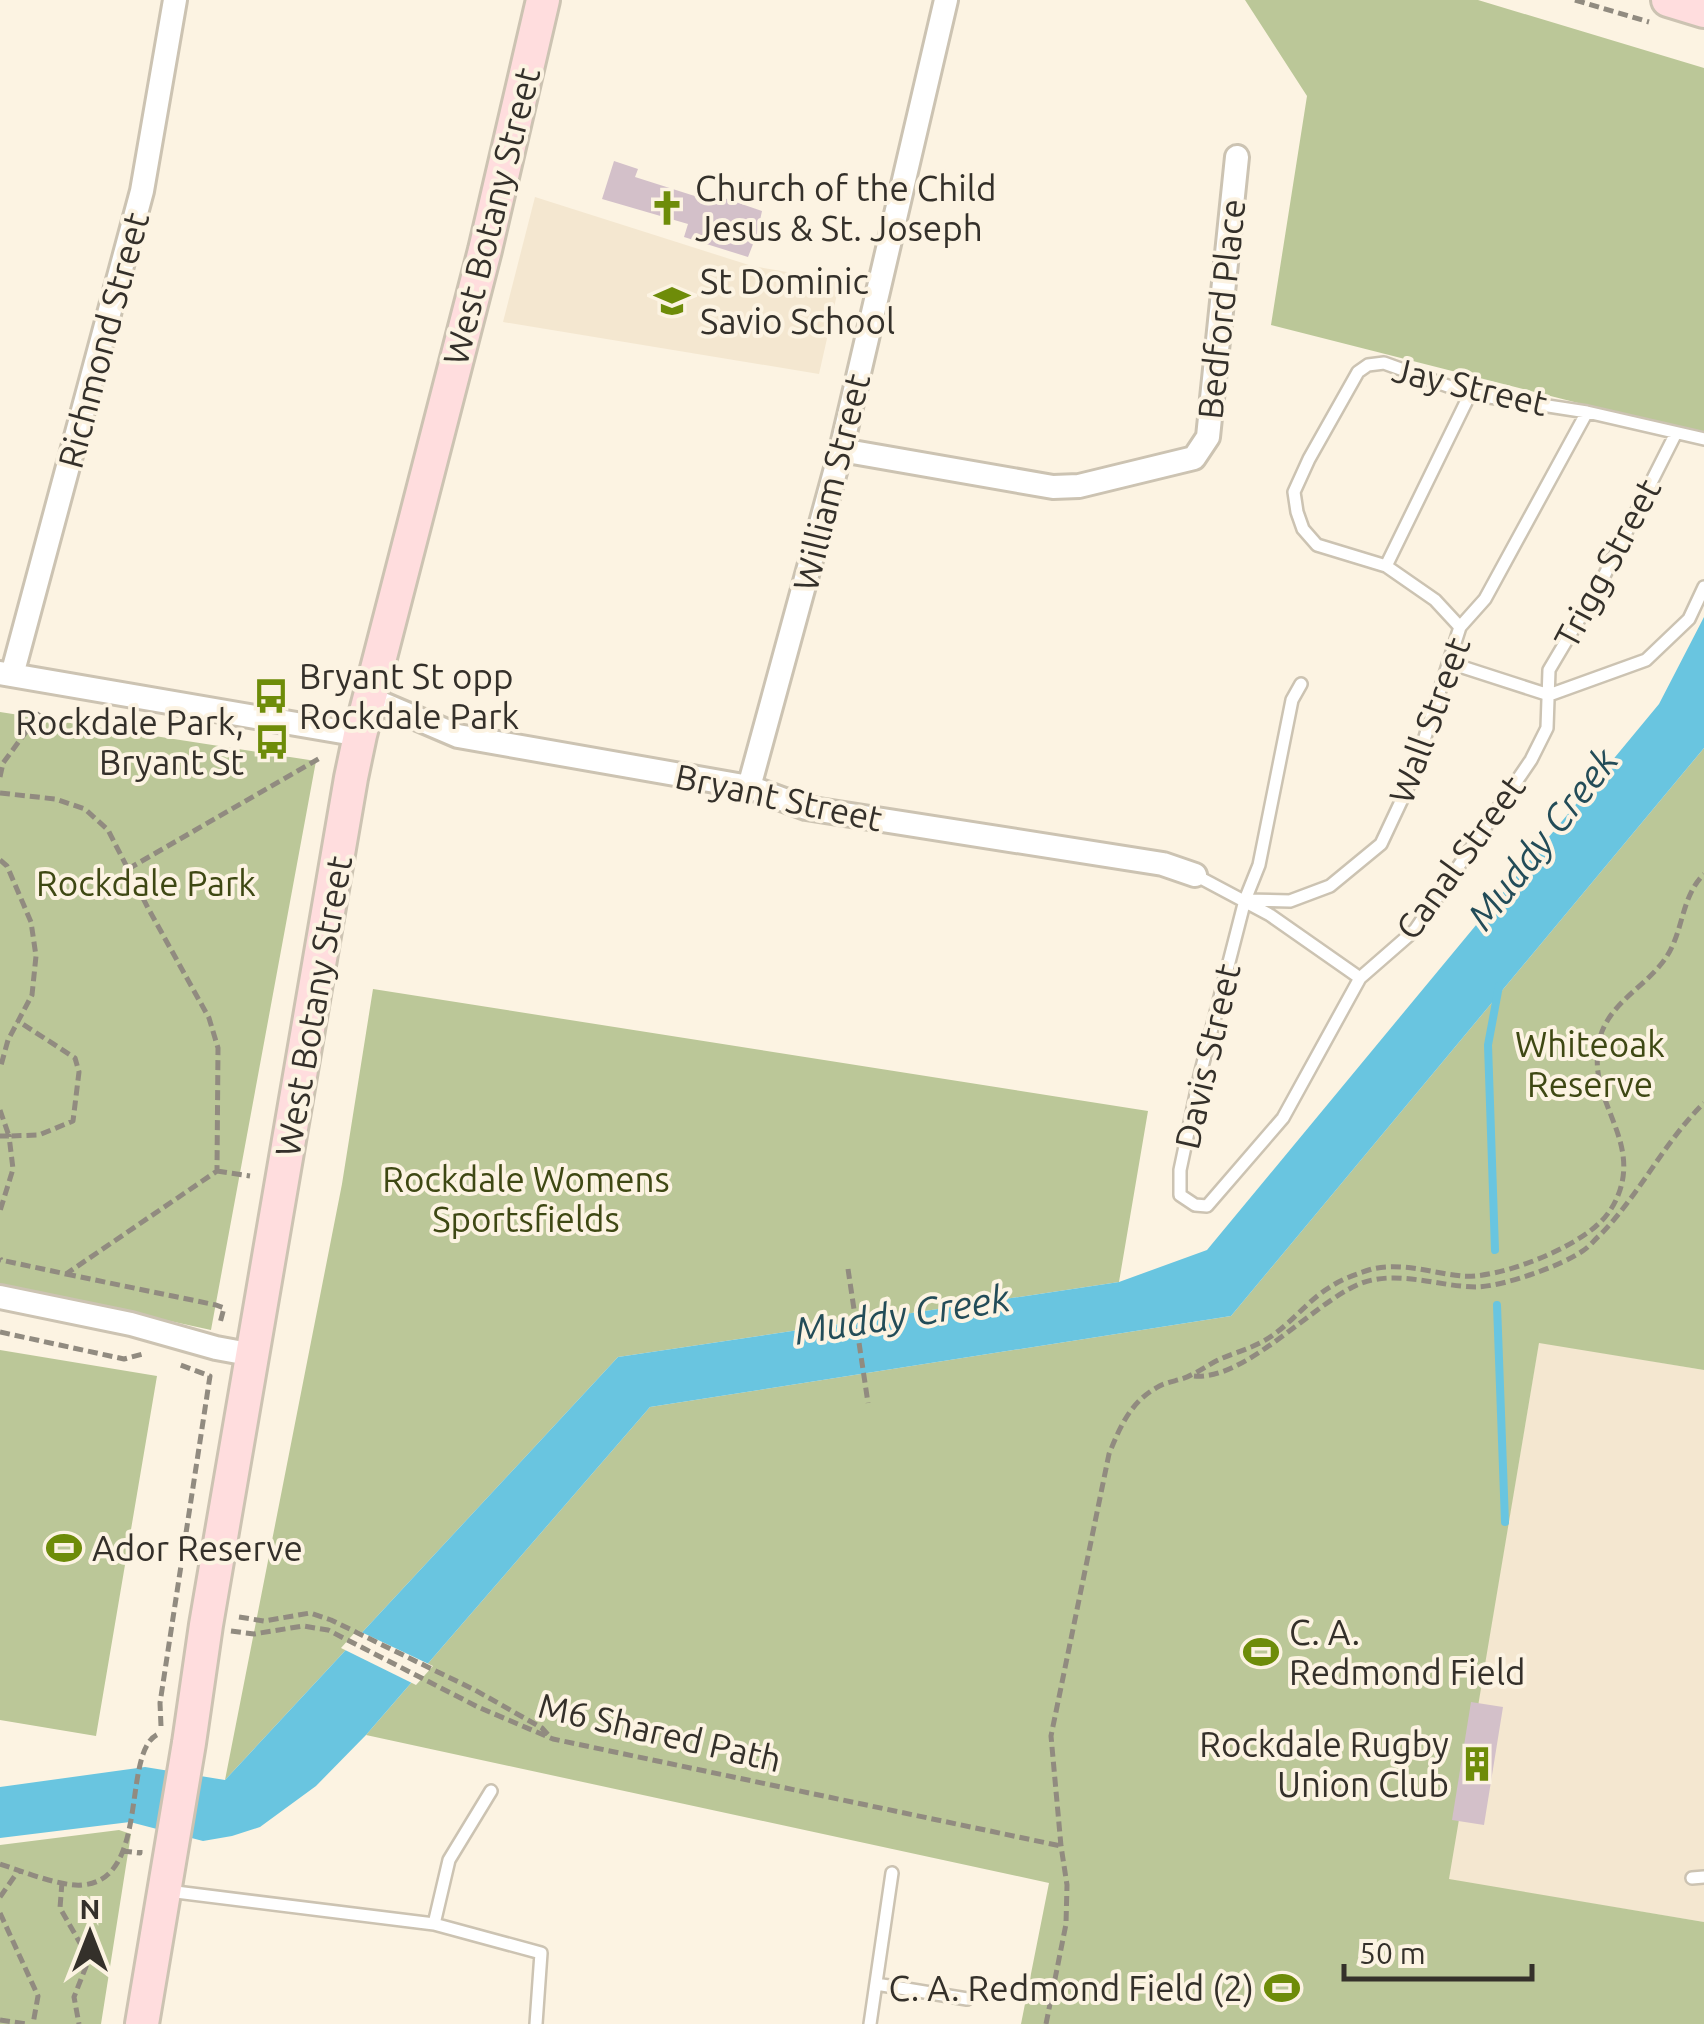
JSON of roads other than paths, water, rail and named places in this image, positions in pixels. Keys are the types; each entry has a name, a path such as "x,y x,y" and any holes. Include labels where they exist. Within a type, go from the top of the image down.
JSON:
{"main road":[{"name":"West Botany Street","path":"142,2024 166,1879 170,1740 206,1625 360,734 485,250 543,0"},
{"path":"1658,11 1704,11"}],"street":[{"name":"Richmond Street","path":"6,674 142,192 174,0"},
{"name":"William Street","path":"750,787 841,450 946,0"},
{"name":"Bedford Place","path":"841,450 1053,487 1080,486 1194,458 1208,437 1237,157"},
{"path":"6,674 360,734"},
{"name":"Bryant Street","path":"370,698 458,736 750,787 806,808 1163,864 1195,875"},
{"path":"0,1297 254,1355"}],"lane":[{"name":"Jay Street","path":"1460,627 1435,600 1386,566 1317,545 1303,529 1294,492 1358,372 1368,365 1384,363 1470,394 1587,412"},
{"path":"1386,566 1470,394"},
{"path":"1587,412 1704,440"},
{"name":"Wall Street","path":"1245,900 1290,901 1330,886 1381,844 1412,778 1460,627 1485,598 1587,412"},
{"name":"Trigg Street","path":"1549,695 1548,670 1600,584 1676,433"},
{"path":"1450,663 1549,695 1646,660 1688,618 1704,587"},
{"path":"1245,900 1260,865 1292,700 1301,684"},
{"name":"Canal Street","path":"1195,1205 1207,1206 1283,1118 1360,978 1415,930 1530,760 1547,728 1549,695"},
{"path":"1195,875 1270,914 1360,978"},
{"name":"Davis Street","path":"1195,1205 1180,1195 1180,1170 1245,900"},
{"path":"434,1924 449,1860 491,1790"},
{"path":"870,2024 892,1874"},
{"path":"166,1879 434,1924 541,1953 536,2024"},
{"path":"876,1984 968,1999"}],"water":[{"path":"1704,617 1704,748 1231,1316 650,1407 366,1735 316,1786 260,1827 203,1841 130,1822 0,1838 0,1787 145,1767 225,1780 618,1357 1119,1282 1207,1250 1659,704"}],"waterway":[{"path":"1495,1250 1488,1045 1499,986"},
{"path":"1497,1305 1505,1522"}],"place":[{"name":"Church of the Child Jesus & St. Joseph","path":"667,208"},
{"name":"St Dominic Savio School","path":"672,301"},
{"name":"Bryant St opp Rockdale Park","path":"271,696"},
{"name":"Rockdale Park, Bryant St","path":"272,742"},
{"name":"Ador Reserve","path":"64,1548"},
{"name":"C. A. Redmond Field","path":"1261,1652"},
{"name":"Rockdale Rugby Union Club","path":"1477,1764"},
{"name":"C. A. Redmond Field (2)","path":"1282,1988"}],"water label":[{"name":"Muddy Creek","path":"1542,838"},
{"name":"Muddy Creek","path":"902,1314"}],"park label":[{"name":"Rockdale Park","path":"146,883"},
{"name":"Whiteoak Reserve","path":"1590,1064"},
{"name":"Rockdale Womens Sportsfields","path":"526,1199"}]}
